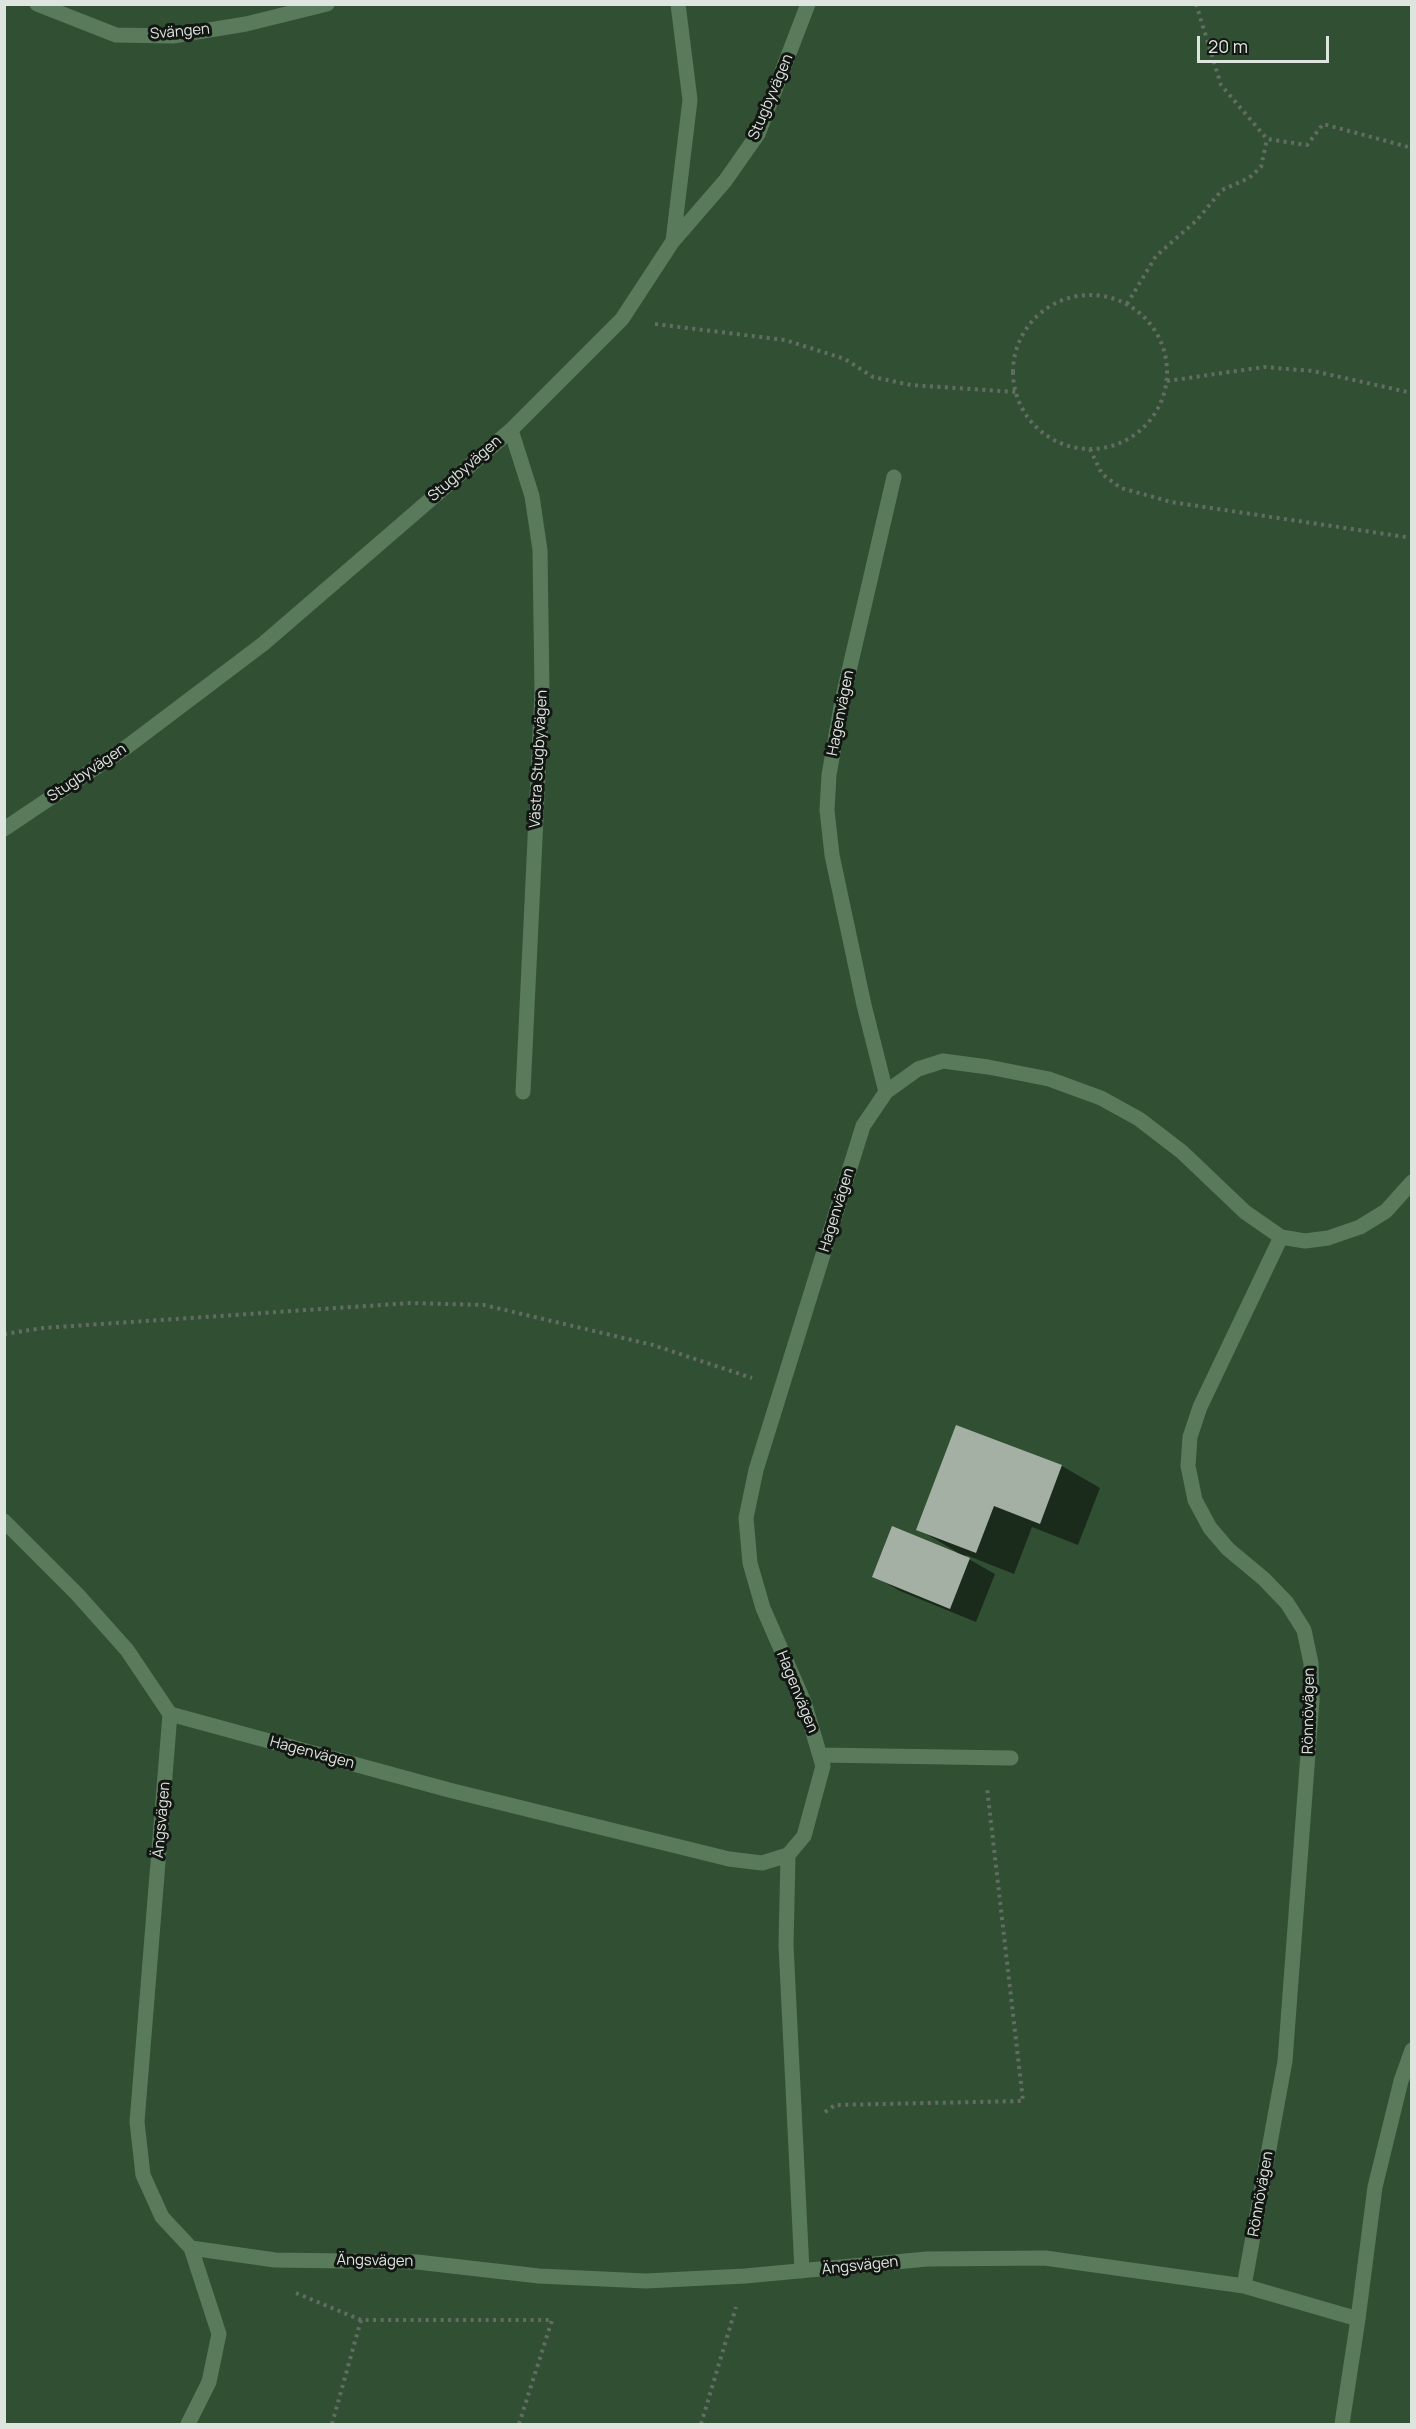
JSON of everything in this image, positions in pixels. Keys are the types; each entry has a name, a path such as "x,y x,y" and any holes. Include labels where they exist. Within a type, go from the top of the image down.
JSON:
{"lane":[{"name":"Svängen","path":"37,4 116,35 172,36 246,24 327,4"},
{"path":"673,241 690,100 678,4"},
{"name":"Stugbyvägen","path":"4,829 128,746 263,644 511,429 622,319 673,241 725,181 758,134 808,4"},
{"name":"Västra Stugbyvägen","path":"511,429 532,496 540,550 542,692 523,1092"},
{"name":"Hagenvägen","path":"886,1092 832,855 827,810 829,775 842,701 894,477"},
{"name":"Hagenvägen","path":"170,1714 449,1790 729,1859 762,1863 788,1855 804,1836 823,1766 804,1702 763,1608 750,1563 746,1518 756,1470 863,1126 886,1092 918,1070 943,1061 1049,1079 1101,1098 1147,1125 1182,1152 1245,1212 1281,1237"},
{"path":"1281,1237 1305,1241 1328,1238 1360,1227 1386,1211 1412,1182"},
{"name":"Rönnövägen","path":"1244,2286 1285,2061 1312,1700 1311,1663 1304,1630 1287,1603 1264,1579 1228,1549 1210,1528 1195,1500 1188,1466 1190,1437 1200,1407 1281,1237"},
{"path":"4,1521 77,1594 127,1650 170,1714"},
{"name":"Ängsvägen","path":"170,1714 137,2122 143,2175 162,2217 191,2248 275,2260 417,2262 539,2276 646,2281 745,2276 927,2259 1046,2258 1244,2286 1359,2319"},
{"path":"820,1755 1011,1758"},
{"path":"788,1855 786,1945 802,2271"},
{"path":"1342,2424 1359,2319 1375,2187 1401,2081 1412,2050"},
{"path":"189,2424 209,2382 219,2334 191,2248"}],"path":[{"path":"1196,4 1221,86 1267,139 1307,145 1323,124 1412,148"},
{"path":"1127,303 1156,256 1197,220 1222,190 1249,178 1261,167 1267,139"},
{"path":"1083,294 1104,295 1127,303 1147,319 1161,339 1167,363 1167,381 1157,410 1142,429 1122,443 1098,449 1078,448 1059,443 1042,433 1028,418 1018,401 1013,381 1013,360 1018,340 1030,322 1045,308 1063,299 1083,294"},
{"path":"622,319 785,340 845,359 873,377 911,385 1016,392"},
{"path":"1167,381 1264,367 1313,371 1412,393"},
{"path":"1090,449 1102,474 1121,488 1171,502 1412,538"},
{"path":"4,1334 43,1328 410,1303 484,1305 653,1345 781,1387"},
{"path":"796,2130 835,2105 1023,2101 987,1784 980,1757"},
{"path":"701,2424 745,2276"},
{"path":"287,2289 361,2320 552,2320 519,2424"},
{"path":"332,2424 361,2320"}],"green space":[{"path":"5,5 1411,5 1411,2424 5,2424"}],"building":[{"path":"956,1425 1062,1465 1040,1524 994,1506 976,1553 916,1530"},
{"path":"892,1526 970,1558 950,1609 872,1577"}]}
